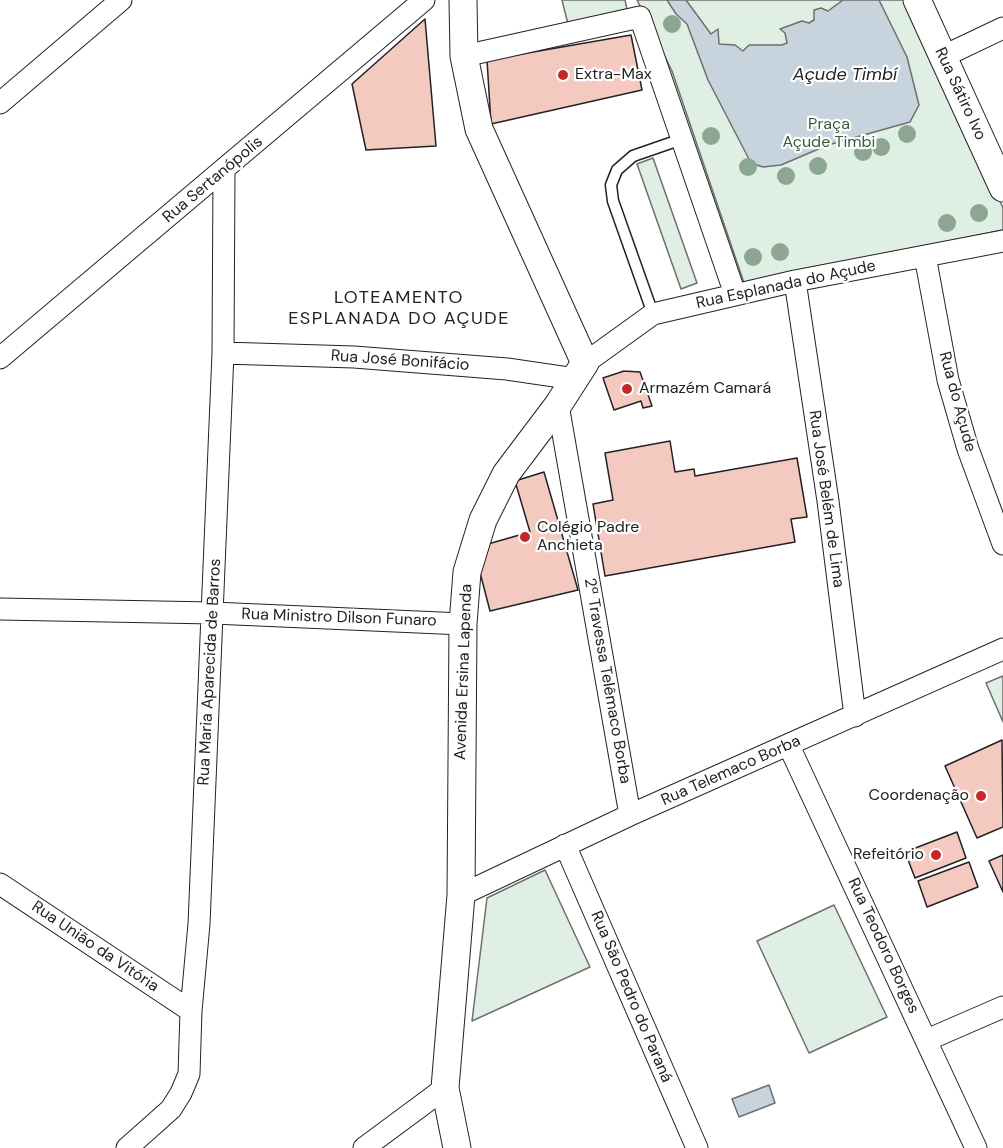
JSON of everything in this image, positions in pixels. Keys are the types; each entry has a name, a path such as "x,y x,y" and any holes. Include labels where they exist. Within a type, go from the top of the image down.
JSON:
{"street":[{"path":"0,103 121,0"},
{"name":"Rua Sertanópolis","path":"0,358 424,0"},
{"path":"463,0 464,56 479,129 580,371"},
{"name":"Rua Sátiro Ivo","path":"917,0 1003,188"},
{"path":"464,56 640,17 735,294"},
{"path":"942,57 1003,28"},
{"name":"Rua Maria Aparecida de Barros","path":"127,1148 171,1109 182,1093 189,1074 191,1011 199,924 213,613 223,353 224,171"},
{"name":"Rua Esplanada do Açude","path":"580,371 653,314 795,281 1003,241"},
{"name":"Rua do Açude","path":"925,256 948,380 968,449 1003,544"},
{"name":"Rua José Belém de Lima","path":"795,281 828,501 855,716"},
{"name":"Rua José Bonifácio","path":"223,353 354,357 507,369 580,371"},
{"name":"Avenida Ersina Lapenda","path":"457,1148 445,1088 461,895 463,624 467,572 483,520 506,474 558,405 580,371"},
{"name":"2ª Travessa Telêmaco Borba","path":"558,405 630,815"},
{"name":"Rua Ministro Dilson Funaro","path":"0,609 213,613 463,624"},
{"name":"Rua Telemaco Borba","path":"461,895 630,815 1003,649"},
{"name":"Rua Teodoro Borges","path":"789,746 976,1148"},
{"name":"Rua São Pedro do Paraná","path":"565,845 697,1148"},
{"name":"Rua União da Vitória","path":"0,884 191,1011"},
{"path":"927,1040 1003,1007"},
{"path":"364,1148 445,1088"}],"lane":[{"path":"653,314 613,201 611,185 617,170 633,156 682,139"}],"green space":[{"path":"562,0 625,0 627,9 568,24"},
{"name":"Praça Açude Timbi","path":"637,0 909,0 1003,208 1003,230 744,283 672,71"},
{"path":"653,158 697,283 681,289 637,164"},
{"path":"1003,676 1003,722 986,683"},
{"path":"545,870 590,967 472,1021 487,898"},
{"path":"834,905 887,1017 809,1053 757,941"}],"water":[{"name":"Açude Timbí","path":"667,0 686,0 711,34 718,29 719,44 735,45 743,51 749,45 787,43 785,33 780,29 802,21 809,23 814,20 814,10 821,8 828,11 843,0 879,0 907,57 919,105 910,122 828,145 781,165 763,167 751,163 708,80 687,24 676,14"},
{"path":"769,1085 775,1103 739,1117 732,1099"}],"building":[{"path":"425,19 436,146 366,150 352,84"},
{"name":"Extra-Max","path":"631,35 642,90 491,124 487,60"},
{"name":"Armazém Camará","path":"624,371 640,372 652,406 643,408 641,401 614,410 603,378"},
{"path":"670,441 675,472 694,469 695,476 797,458 807,517 791,519 795,542 605,576 593,504 613,500 605,453"},
{"name":"Colégio Padre Anchieta","path":"544,472 578,590 490,611 477,561 481,546 530,532 515,481"},
{"name":"Coordenação","path":"1002,740 1003,827 977,838 945,766"},
{"name":"Refeitório","path":"957,832 966,858 915,878 905,852"},
{"path":"1003,855 1003,892 989,861"},
{"path":"969,862 978,887 927,907 918,881"}],"place":[{"name":"Extra-Max","path":"563,75"},
{"name":"Armazém Camará","path":"627,389"},
{"name":"Colégio Padre Anchieta","path":"525,537"},
{"name":"Coordenação","path":"981,796"},
{"name":"Refeitório","path":"936,855"}],"district":[{"name":"LOTEAMENTO ESPLANADA DO AÇUDE","path":"399,308"}]}
